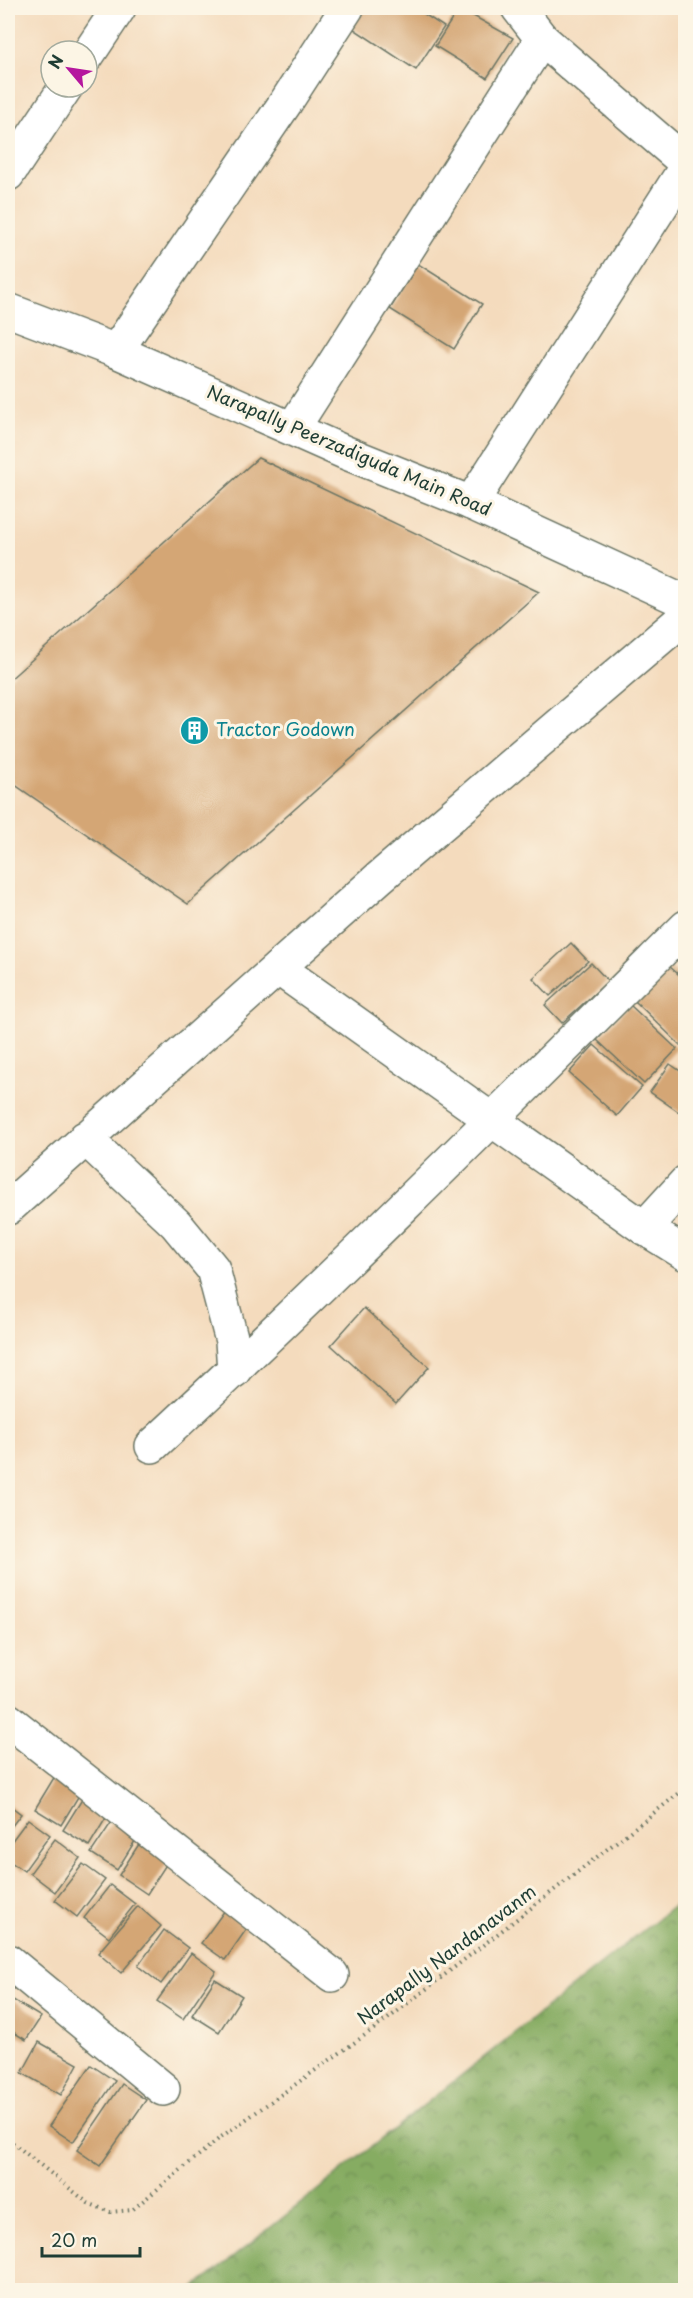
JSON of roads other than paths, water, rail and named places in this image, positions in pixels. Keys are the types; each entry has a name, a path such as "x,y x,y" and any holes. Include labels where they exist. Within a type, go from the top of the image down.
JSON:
{"street":[{"path":"98,39 119,8"},
{"path":"116,351 286,102 347,8"},
{"path":"471,503 686,165 542,39 518,8"},
{"path":"293,428 542,39"},
{"path":"8,174 58,99"},
{"name":"Narapally Peerzadiguda Main Road","path":"8,310 116,351 344,452 471,503 686,602"},
{"path":"8,1208 379,878 686,616"},
{"path":"152,1446 234,1371 686,927"},
{"path":"278,968 644,1228 686,1254"},
{"path":"86,1138 176,1224 213,1269 232,1341 234,1371"},
{"path":"644,1228 686,1182"},
{"path":"8,1720 332,1975"},
{"path":"8,1961 163,2089"}],"place":[{"name":"Tractor Godown","path":"195,730"}]}
